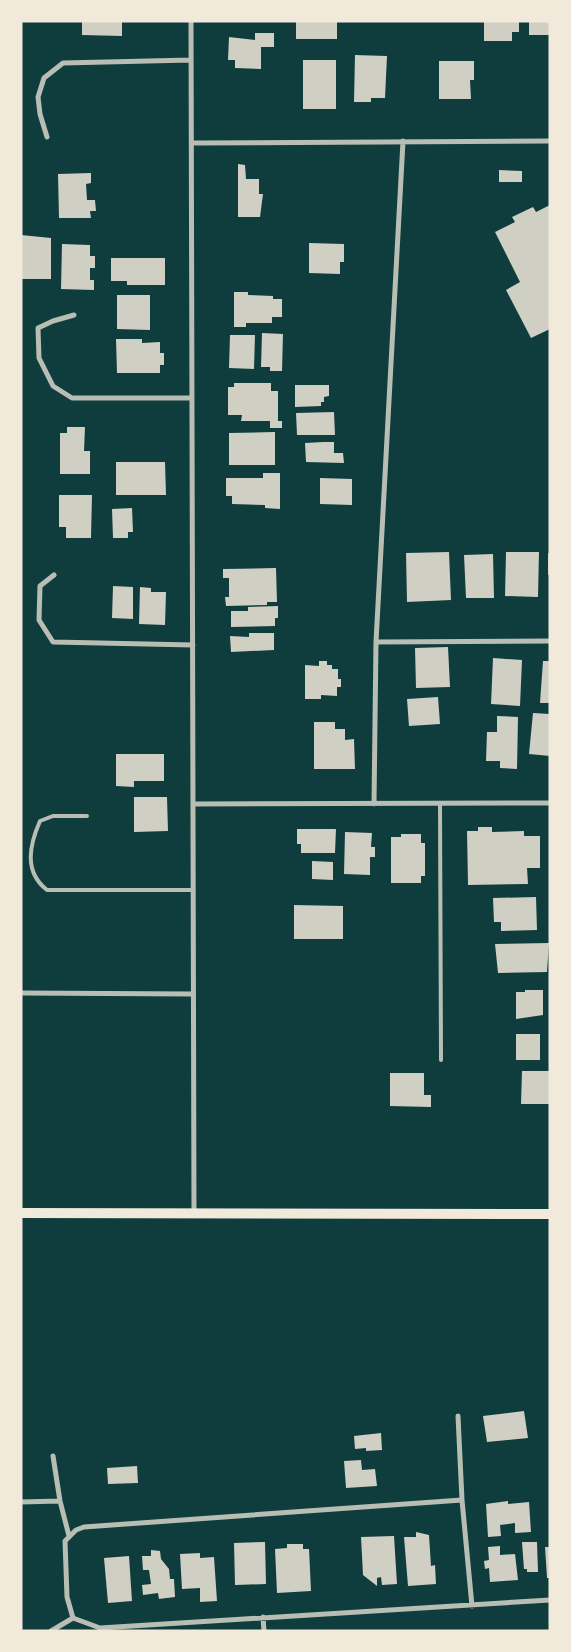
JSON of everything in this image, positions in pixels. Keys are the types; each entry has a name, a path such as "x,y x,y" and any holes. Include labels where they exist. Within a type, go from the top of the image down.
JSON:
{"main road":[{"path":"21,1213 550,1214"}],"street":[{"path":"191,21 194,1213"},
{"path":"48,137 40,114 38,97 44,78 63,63 191,60"},
{"path":"374,804 376,642 403,141"},
{"path":"192,143 550,141"},
{"path":"74,315 38,328 39,358 53,386 72,398 192,398"},
{"path":"54,574 40,586 39,620 53,642 193,645"},
{"path":"376,642 550,641"},
{"path":"193,804 550,803"},
{"path":"21,993 193,994"},
{"path":"458,1416 462,1500 472,1606"},
{"path":"53,1456 60,1501 69,1536"},
{"path":"73,1618 67,1597 65,1541 76,1530 84,1527 462,1500"},
{"path":"21,1502 60,1501"},
{"path":"73,1618 100,1628 550,1600"},
{"path":"263,1617 264,1631"},
{"path":"51,1631 73,1618"}],"lane":[{"path":"440,804 441,1060"},
{"path":"87,816 53,816 40,822 29,856 33,874 47,890 193,890"}],"building":[{"path":"82,21 122,21 122,36 82,35"},
{"path":"296,21 337,21 337,39 296,39"},
{"path":"484,21 519,21 519,32 512,32 512,41 484,41"},
{"path":"529,21 550,21 550,35 529,35"},
{"path":"255,33 274,33 274,47 261,47 261,69 235,68 235,60 228,60 229,37 255,40"},
{"path":"355,55 387,56 385,98 371,98 371,102 354,102"},
{"path":"303,60 336,60 336,109 303,109"},
{"path":"439,61 474,61 474,80 470,80 471,99 439,99"},
{"path":"238,164 245,165 246,179 259,179 259,194 263,194 260,217 238,217"},
{"path":"499,170 522,171 522,182 499,182"},
{"path":"91,173 91,183 86,184 87,200 95,200 96,211 90,211 91,218 59,218 58,174"},
{"path":"550,205 550,329 531,338 506,290 520,282 495,232 515,222 512,217 533,207 536,212"},
{"path":"21,235 51,238 51,279 21,279"},
{"path":"309,243 344,244 344,262 340,262 340,274 309,273"},
{"path":"62,244 90,245 90,256 95,256 95,268 90,268 90,280 94,280 94,290 61,289"},
{"path":"111,258 165,258 165,285 127,285 127,281 111,281"},
{"path":"234,292 248,292 248,295 273,296 273,299 282,299 282,317 272,317 272,323 246,323 246,327 234,327"},
{"path":"117,295 150,295 150,330 117,329"},
{"path":"262,333 283,334 282,371 270,371 270,367 261,367"},
{"path":"230,335 255,335 254,369 229,368"},
{"path":"116,339 142,339 142,343 160,342 160,353 164,353 164,365 160,365 160,373 117,373"},
{"path":"234,383 271,383 271,391 278,391 278,421 282,421 282,428 270,428 270,421 241,421 242,415 228,415 228,387 234,387"},
{"path":"295,385 329,385 329,396 324,397 324,402 321,402 321,406 295,407"},
{"path":"334,412 335,435 297,435 296,413"},
{"path":"67,427 85,427 84,451 90,451 90,474 60,474 60,433 67,433"},
{"path":"275,432 275,465 229,465 229,433"},
{"path":"334,442 334,453 343,453 344,463 306,462 305,443"},
{"path":"116,462 165,462 166,495 116,495"},
{"path":"263,473 280,473 280,509 265,508 265,505 232,504 232,496 226,496 226,478 263,478"},
{"path":"320,478 352,479 352,505 320,504"},
{"path":"59,495 92,495 91,538 66,538 66,527 59,527"},
{"path":"132,508 133,532 128,532 128,538 113,538 112,509"},
{"path":"449,552 451,600 407,602 406,553"},
{"path":"506,552 539,552 538,597 505,596"},
{"path":"548,553 550,553 550,575 548,575"},
{"path":"493,554 494,598 466,598 464,555"},
{"path":"276,568 277,602 267,602 267,605 226,606 225,597 229,597 229,578 223,578 223,569"},
{"path":"113,586 133,587 133,619 112,618"},
{"path":"140,587 151,588 151,592 166,592 165,625 139,624"},
{"path":"278,606 278,618 275,618 275,626 231,627 231,611 248,611 248,607"},
{"path":"249,633 274,633 274,650 231,652 230,636 249,637"},
{"path":"448,647 450,687 416,688 415,648"},
{"path":"493,658 522,660 520,706 491,704"},
{"path":"319,661 327,661 327,665 332,665 332,669 338,669 338,679 341,679 341,687 337,687 337,696 321,695 321,699 305,699 305,665 319,666"},
{"path":"543,661 550,661 550,703 540,703"},
{"path":"438,697 440,724 409,726 407,699"},
{"path":"533,713 550,714 550,756 529,754"},
{"path":"497,716 518,717 517,769 500,768 500,761 486,761 487,732 497,732"},
{"path":"314,722 335,722 335,729 345,729 345,740 354,739 355,769 314,769"},
{"path":"116,754 164,754 164,781 134,781 134,787 116,786"},
{"path":"134,797 167,797 168,831 134,832"},
{"path":"478,827 492,827 492,832 524,831 524,836 540,836 540,868 527,868 528,884 468,885 467,831 478,831"},
{"path":"297,829 336,829 335,853 301,853 301,844 297,844"},
{"path":"345,832 372,833 371,847 375,847 375,857 370,857 370,875 344,874"},
{"path":"401,834 421,834 421,843 425,843 425,876 421,876 421,883 391,883 391,837 401,837"},
{"path":"312,861 333,862 333,880 312,879"},
{"path":"536,897 537,930 501,931 501,922 494,922 493,898"},
{"path":"294,905 343,906 343,939 294,939"},
{"path":"549,943 547,972 498,973 495,944"},
{"path":"525,990 543,990 543,1015 516,1019 516,992 525,992"},
{"path":"516,1034 540,1034 540,1060 516,1060"},
{"path":"522,1071 550,1071 550,1104 521,1104"},
{"path":"390,1073 424,1073 424,1095 431,1095 431,1107 390,1106"},
{"path":"524,1411 528,1438 487,1442 483,1416"},
{"path":"381,1433 382,1450 366,1451 366,1448 355,1449 354,1436"},
{"path":"361,1460 362,1470 375,1469 377,1486 346,1488 344,1461"},
{"path":"137,1466 138,1483 108,1484 107,1468"},
{"path":"508,1501 508,1504 529,1502 531,1532 515,1533 515,1523 500,1525 501,1536 488,1537 486,1504"},
{"path":"416,1532 429,1535 431,1566 435,1565 436,1584 408,1586 404,1537 416,1537"},
{"path":"394,1536 397,1584 382,1585 381,1577 377,1578 377,1586 363,1575 361,1537"},
{"path":"265,1542 266,1584 235,1585 234,1543"},
{"path":"522,1542 537,1542 538,1572 527,1572 527,1569 524,1569"},
{"path":"287,1544 303,1544 303,1549 309,1549 311,1591 277,1593 275,1549 287,1548"},
{"path":"500,1546 500,1555 515,1554 518,1580 490,1582 489,1568 485,1569 484,1561 489,1560 488,1547"},
{"path":"545,1547 550,1547 550,1578 547,1578"},
{"path":"151,1550 160,1551 161,1559 169,1569 170,1579 174,1579 175,1597 159,1599 158,1593 143,1595 142,1585 151,1584 149,1570 143,1570 142,1556 151,1556"},
{"path":"200,1553 200,1558 214,1557 217,1601 200,1602 200,1588 182,1589 180,1554"},
{"path":"129,1556 132,1601 108,1603 104,1558"}]}
